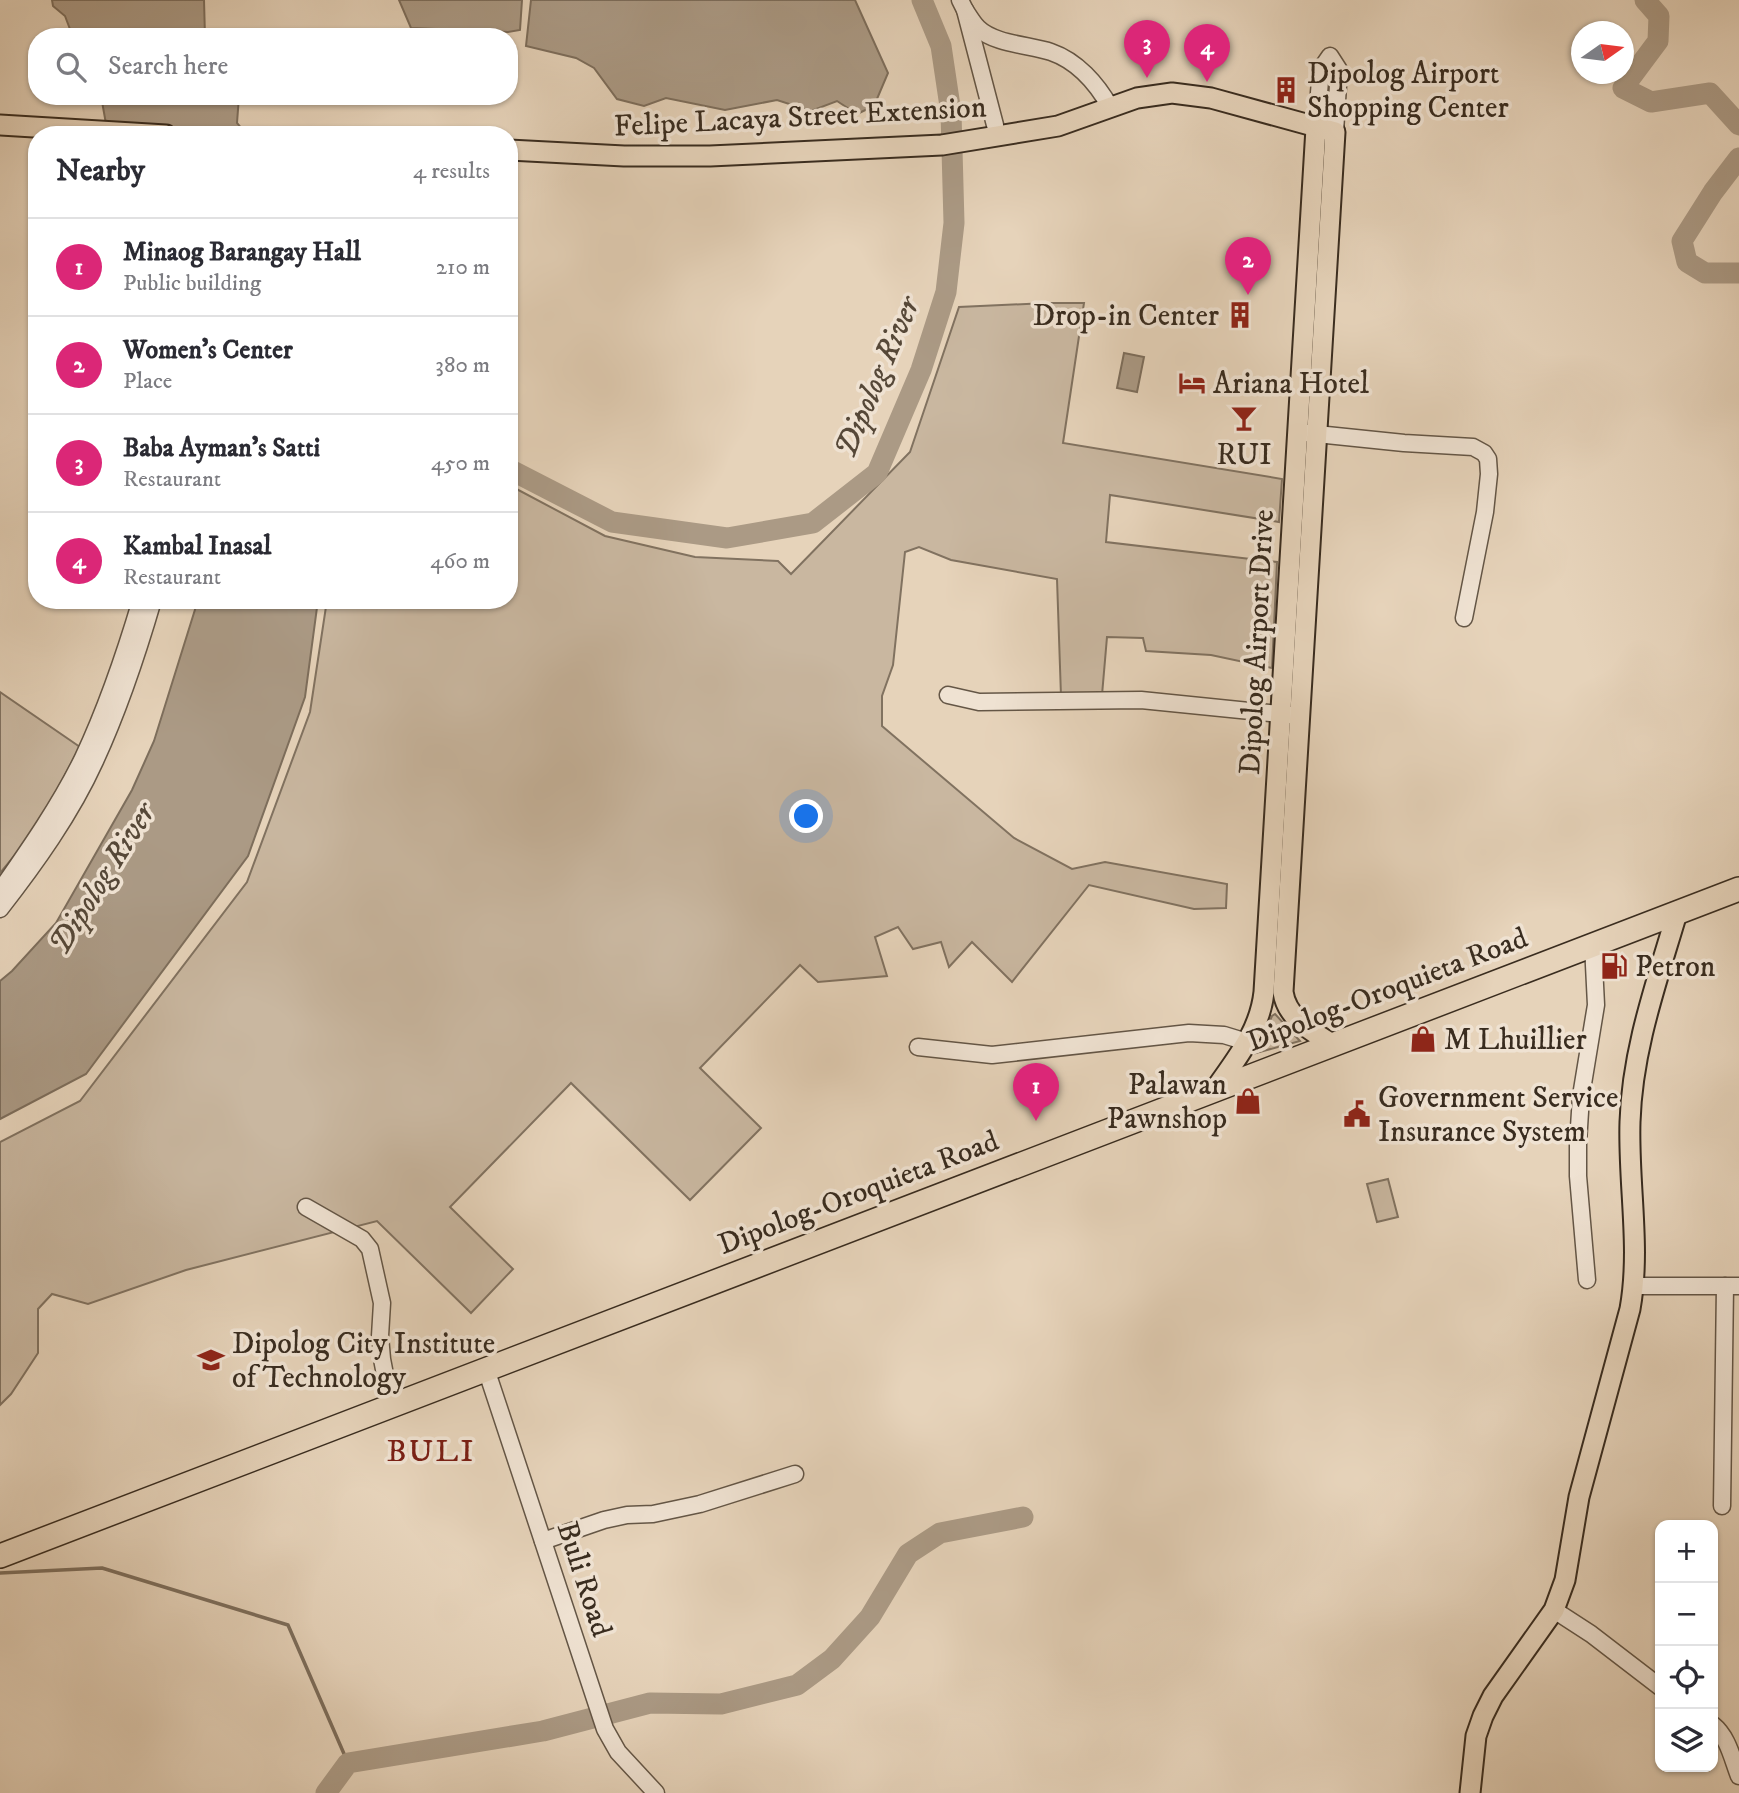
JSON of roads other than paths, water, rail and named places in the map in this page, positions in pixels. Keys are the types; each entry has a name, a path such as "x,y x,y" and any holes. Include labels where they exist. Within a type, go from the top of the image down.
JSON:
{"highway":[{"name":"Dipolog-Oroquieta Road","path":"0,1556 1739,889"}],"main road":[{"name":"Felipe Lacaya Street Extension","path":"518,150 624,156 710,156 942,145 1058,126 1145,96 1172,93 1192,94 1326,130"},
{"path":"0,125 28,127"},
{"name":"Dipolog Airport Drive","path":"1216,1088 1247,1042 1274,992 1326,130"},
{"path":"1470,1793 1476,1736 1483,1716 1493,1696 1554,1610 1567,1572 1579,1497 1630,1309 1635,1286 1630,1143 1632,1090 1643,1033 1677,913"},
{"path":"1274,992 1296,1018 1332,1044"}],"street":[{"path":"962,5 979,30 1010,43 1052,52 1077,66 1100,90 1110,107"},
{"path":"962,5 995,125"},
{"path":"1307,433 1473,447 1484,453 1488,459 1489,474 1485,512 1464,618"},
{"path":"0,891 52,812 83,758 125,652 138,609"},
{"path":"0,909 62,821 95,762 134,663 150,609"},
{"path":"948,695 979,702 1141,700 1290,715"},
{"path":"1587,1280 1578,1176 1578,1143 1581,1096 1596,1005 1593,944"},
{"path":"918,1047 992,1055 1189,1034 1224,1035 1247,1042"},
{"path":"306,1207 362,1239 370,1249 382,1303 382,1359 391,1406"},
{"path":"1635,1286 1732,1286 1722,1506"},
{"name":"Buli Road","path":"486,1369 605,1729 618,1752 656,1793"},
{"path":"543,1541 604,1520 627,1515 663,1513 795,1474"},
{"path":"1554,1610 1591,1634 1655,1683"},
{"path":"1718,1729 1727,1742 1739,1776"}],"water":[{"path":"52,0 204,0 205,28 70,28 65,16 53,6"},
{"path":"399,0 522,0 520,30 411,28"},
{"path":"531,0 855,0 888,73 874,106 857,114 837,101 811,111 777,100 725,110 666,98 644,106 617,99 594,68 576,58 526,46"},
{"path":"103,105 238,105 237,123 240,126 106,126"},
{"path":"1124,353 1144,357 1137,392 1117,388"},
{"path":"195,609 317,609 305,697 248,856 86,1074 0,1119 0,981 56,923 132,790 154,741"}],"waterway":[{"name":"Dipolog River","path":"518,474 612,522 727,538 813,523 877,473 921,370 946,292 954,223 951,113 941,46 922,0"},
{"path":"1645,0 1659,16 1658,41 1623,88 1651,102 1710,93 1739,125"},
{"path":"1739,158 1713,192 1682,241 1687,262 1705,273 1739,273"},
{"path":"326,1793 348,1763 543,1731 650,1703 721,1704 797,1685 832,1659 870,1617 908,1554 940,1533 1023,1517"},
{"path":"0,1573 102,1568 288,1625 348,1763"}],"place":[{"name":"Baba Ayman's Satti","path":"1147,78"},
{"name":"Kambal Inasal","path":"1207,82"},
{"name":"Dipolog Airport Shopping Center","path":"1286,90"},
{"name":"Women's Center","path":"1248,295"},
{"name":"Drop-in Center","path":"1240,315"},
{"name":"Ariana Hotel","path":"1192,383"},
{"name":"RUI","path":"1244,418"},
{"name":"Petron","path":"1614,966"},
{"name":"M Lhuillier","path":"1423,1039"},
{"name":"Palawan Pawnshop","path":"1248,1101"},
{"name":"Government Service Insurance System","path":"1357,1114"},
{"name":"Minaog Barangay Hall","path":"1036,1121"},
{"name":"Dipolog City Institute of Technology","path":"211,1360"}],"district":[{"name":"BULI","path":"431,1450"}]}
